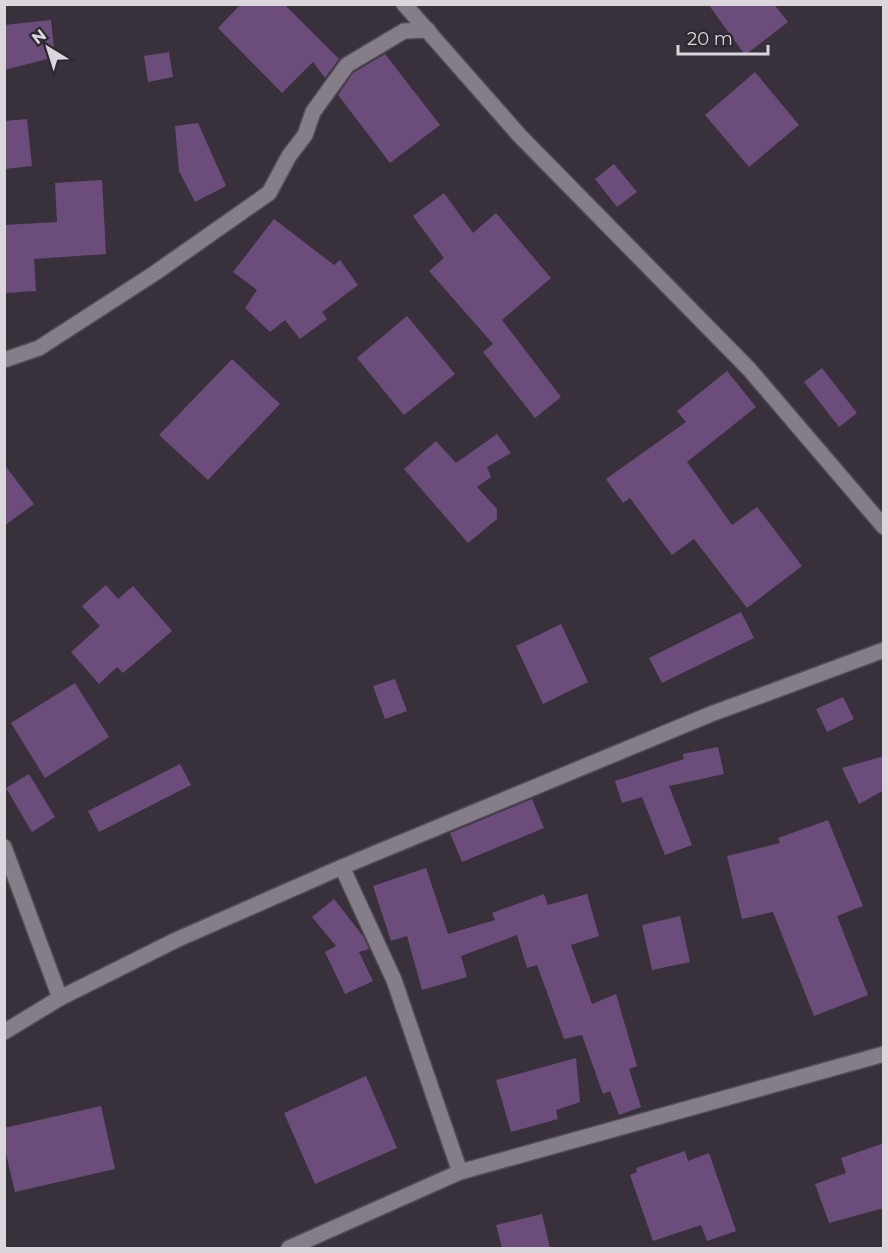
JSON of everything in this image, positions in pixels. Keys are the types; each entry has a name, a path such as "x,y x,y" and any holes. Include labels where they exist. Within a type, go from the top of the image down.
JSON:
{"street":[{"path":"404,4 520,136 749,369 884,527"},
{"path":"4,360 39,348 156,273 269,193 289,156 305,135 313,112 347,65 404,31 428,30"},
{"path":"4,1032 60,998 176,940 342,867 711,714 884,650"},
{"path":"4,847 60,998"},
{"path":"342,867 394,980 460,1172"},
{"path":"289,1248 460,1172 884,1054"}],"building":[{"path":"241,4 284,4 339,59 325,78 313,62 282,93 218,28"},
{"path":"708,4 774,4 788,22 745,55"},
{"path":"51,20 55,57 4,70 4,25"},
{"path":"169,52 173,77 148,82 144,56"},
{"path":"385,54 440,125 390,163 338,95 353,73"},
{"path":"755,72 799,125 749,167 705,115"},
{"path":"27,119 32,166 4,169 4,121"},
{"path":"198,123 226,186 195,202 179,171 175,126"},
{"path":"614,164 637,192 617,207 595,179"},
{"path":"102,180 106,254 34,259 36,291 4,293 4,225 57,222 55,183"},
{"path":"444,193 473,233 496,213 551,278 502,320 561,397 535,418 483,352 493,344 429,271 444,258 413,216"},
{"path":"274,219 334,265 340,260 358,285 322,312 327,319 300,339 285,320 270,332 245,308 257,290 233,272"},
{"path":"407,316 455,374 404,415 357,358"},
{"path":"232,359 280,404 208,480 159,435"},
{"path":"822,368 857,413 839,427 804,382"},
{"path":"727,371 756,407 687,462 732,525 757,507 802,566 747,608 694,539 672,555 630,498 623,503 606,479 686,422 677,411"},
{"path":"497,434 511,453 487,467 491,477 477,487 497,509 497,519 468,543 404,469 436,441 456,463"},
{"path":"4,464 34,504 4,526"},
{"path":"106,585 118,599 133,586 172,631 123,673 117,667 99,684 71,652 100,626 82,606"},
{"path":"741,612 754,638 662,683 649,658"},
{"path":"561,624 588,682 543,704 516,646"},
{"path":"395,679 407,711 385,719 373,686"},
{"path":"75,683 109,737 45,778 11,723"},
{"path":"843,697 854,719 827,732 816,709"},
{"path":"718,747 724,774 669,786 692,845 665,855 642,797 622,803 615,781 684,759 683,754"},
{"path":"884,756 884,790 859,804 842,768"},
{"path":"180,764 191,785 99,832 88,811"},
{"path":"29,774 55,817 32,832 6,788"},
{"path":"532,799 544,828 462,862 450,833"},
{"path":"828,820 863,906 837,916 868,995 814,1016 773,912 742,919 727,856 780,843 778,838"},
{"path":"426,868 448,934 495,920 492,913 544,894 548,905 587,894 599,936 571,945 592,1004 616,994 637,1066 629,1069 641,1107 619,1115 610,1091 603,1094 582,1035 564,1039 537,965 527,968 517,935 461,956 467,977 422,990 407,936 391,941 373,886"},
{"path":"334,899 363,936 369,949 359,952 373,981 345,994 325,952 336,946 312,917"},
{"path":"680,916 690,962 652,970 642,925"},
{"path":"576,1058 580,1102 556,1110 558,1119 511,1132 496,1080"},
{"path":"366,1076 397,1148 315,1184 284,1113"},
{"path":"101,1106 115,1169 15,1192 4,1145 4,1128"},
{"path":"884,1143 884,1208 829,1223 815,1184 846,1173 841,1158"},
{"path":"685,1151 688,1161 709,1153 736,1231 707,1241 701,1225 653,1241 630,1175 637,1172 636,1168"},
{"path":"542,1214 550,1248 502,1248 496,1225"}]}
